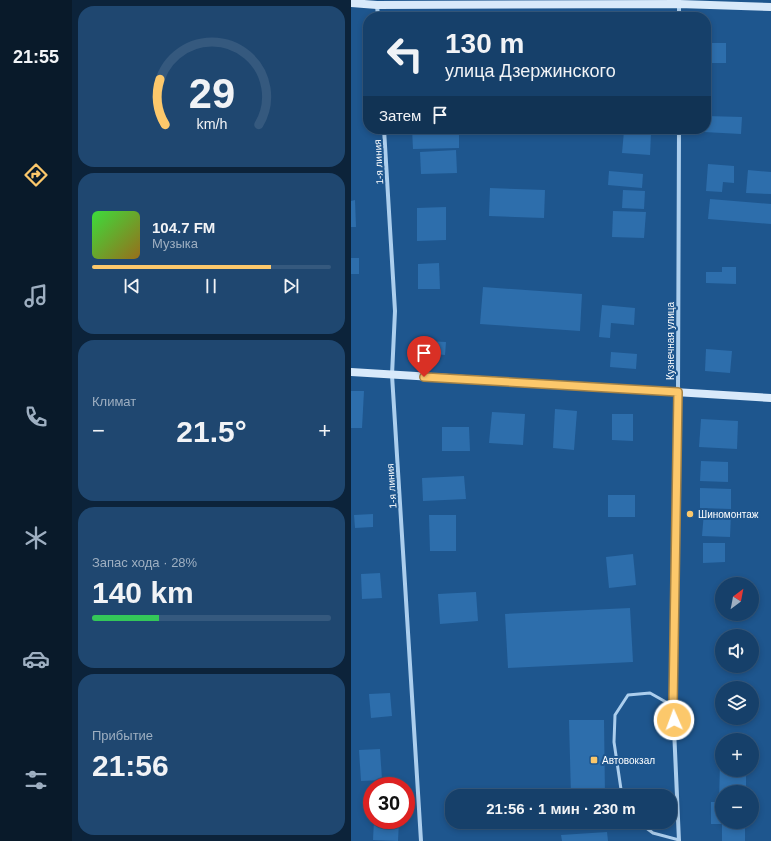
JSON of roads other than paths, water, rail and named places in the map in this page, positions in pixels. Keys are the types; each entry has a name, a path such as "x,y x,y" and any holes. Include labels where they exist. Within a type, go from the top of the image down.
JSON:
{"street":[{"path":"351,3 377,5 679,2 771,8"},
{"path":"377,5 378,12"},
{"name":"1-я линия","path":"384,134 395,311 392,375 421,841"},
{"name":"Кузнечная улица","path":"679,134 678,392 673,706 679,840"},
{"path":"351,372 771,398"}],"lane":[{"path":"621,789 614,742 615,715 628,695 650,693 673,706"},
{"path":"648,829 653,833 679,840"}],"place":[{"name":"Шиномонтаж","path":"690,514"},
{"name":"Автовокзал","path":"594,760"}]}
